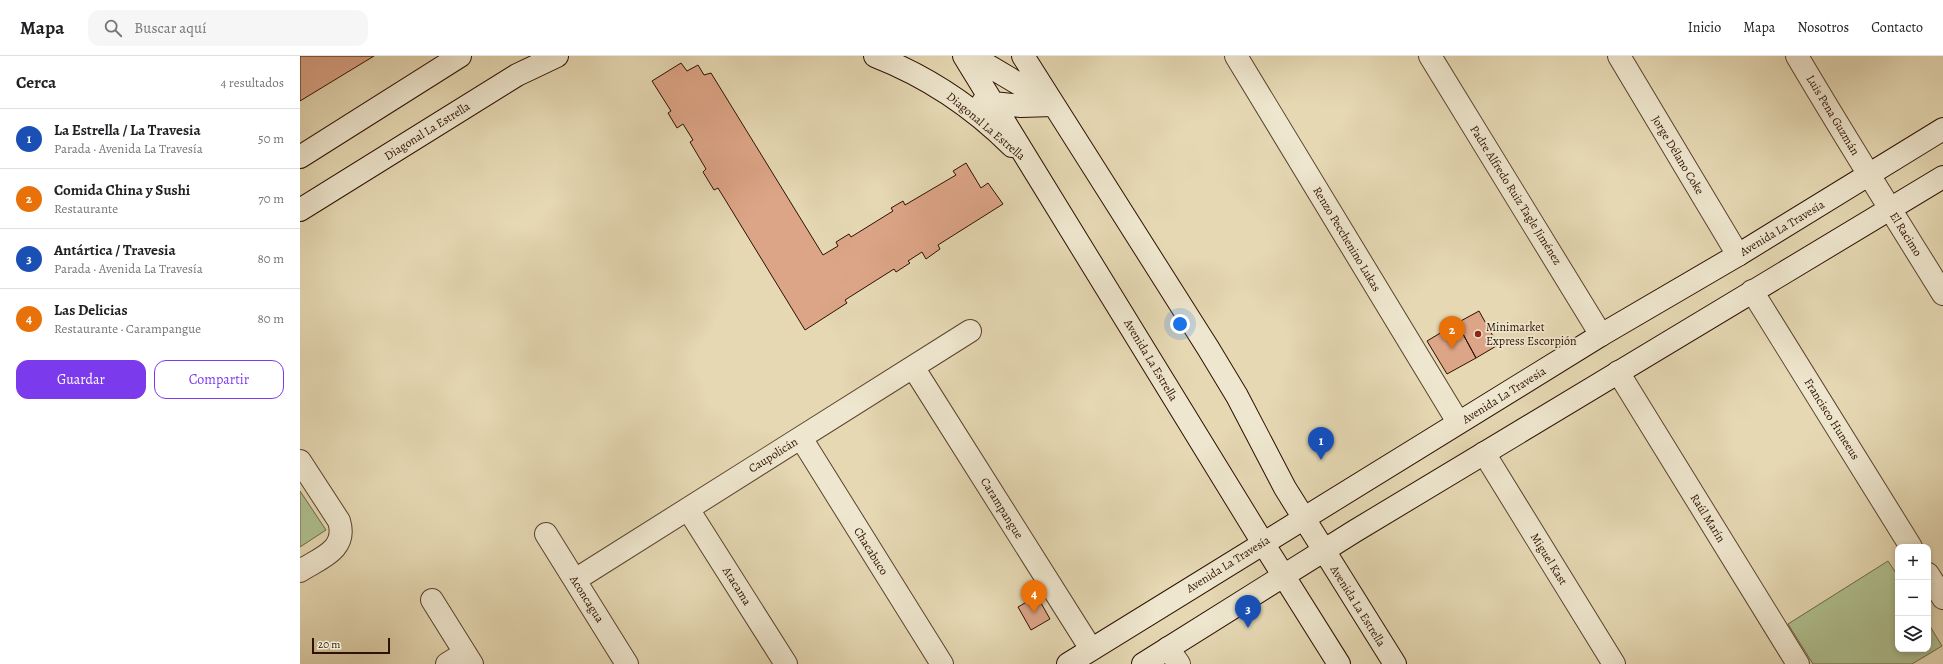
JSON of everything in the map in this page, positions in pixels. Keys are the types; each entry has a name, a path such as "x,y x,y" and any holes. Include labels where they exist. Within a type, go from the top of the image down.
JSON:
{"street":[{"path":"300,157 460,56"},
{"name":"Diagonal La Estrella","path":"300,210 517,75 557,56"},
{"name":"Diagonal La Estrella","path":"875,56 946,92 1004,138 1032,166"},
{"name":"Avenida La Estrella","path":"964,56 1339,664"},
{"path":"972,56 1053,105"},
{"name":"Avenida La Estrella","path":"1022,56 1208,348 1237,396 1285,488 1395,664"},
{"name":"Renzo Pecchenino Lukas","path":"1236,56 1458,422"},
{"name":"Padre Alfredo Ruiz Tagle Jiménez","path":"1430,56 1601,335"},
{"name":"Jorge Délano Coke","path":"1619,56 1738,255"},
{"name":"Luis Pena Guzmán","path":"1797,56 1844,136 1870,174"},
{"path":"946,92 969,100 994,104 1053,105"},
{"name":"Avenida La Travesía","path":"1068,664 1458,422 1601,335 1738,255 1943,130"},
{"name":"El Racimo","path":"1870,174 1943,294"},
{"path":"1143,664 1174,656 1283,575 1323,550 1943,176"},
{"name":"Francisco Huneeus","path":"1752,292 1909,544"},
{"name":"Caupolicán","path":"575,580 970,331"},
{"name":"Carampangue","path":"913,367 1091,649"},
{"name":"Raúl Marín","path":"1618,372 1798,664"},
{"name":"Chacabuco","path":"801,438 942,664"},
{"name":"Miguel Kast","path":"1484,453 1614,664"},
{"path":"300,461 339,521 341,538 335,548 300,571"},
{"name":"Atacama","path":"688,509 786,664"},
{"name":"Aconcagua","path":"546,534 627,664"},
{"path":"1931,579 1943,598"},
{"path":"432,600 461,660"}],"green space":[{"path":"300,491 326,530 300,547"},
{"path":"1888,561 1895,572 1895,652 1931,652 1931,628 1942,646 1912,664 1813,664 1788,624"}],"building":[{"path":"300,56 374,56 300,101"},
{"path":"681,63 687,71 698,65 704,75 711,73 823,255 838,246 836,242 849,234 851,237 893,211 891,208 903,201 905,205 956,175 953,171 966,163 981,188 988,183 1003,204 938,245 940,249 926,259 922,252 908,261 910,263 896,272 894,269 845,300 847,303 805,330 718,188 714,190 703,172 706,169 690,142 693,140 683,124 677,128 668,113 671,111 652,81"},
{"name":"Minimarket Express Escorpión","path":"1479,311 1498,345 1476,358 1457,323"},
{"path":"1457,323 1476,358 1447,374 1427,341"},
{"path":"1037,596 1050,619 1031,630 1018,607"}],"place":[{"name":"Minimarket Express Escorpión","path":"1478,334"},
{"name":"Comida China y Sushi","path":"1452,349"},
{"name":"La Estrella / La Travesia","path":"1321,460"},
{"name":"Las Delicias","path":"1034,613"},
{"name":"Antártica / Travesia","path":"1248,628"}]}
